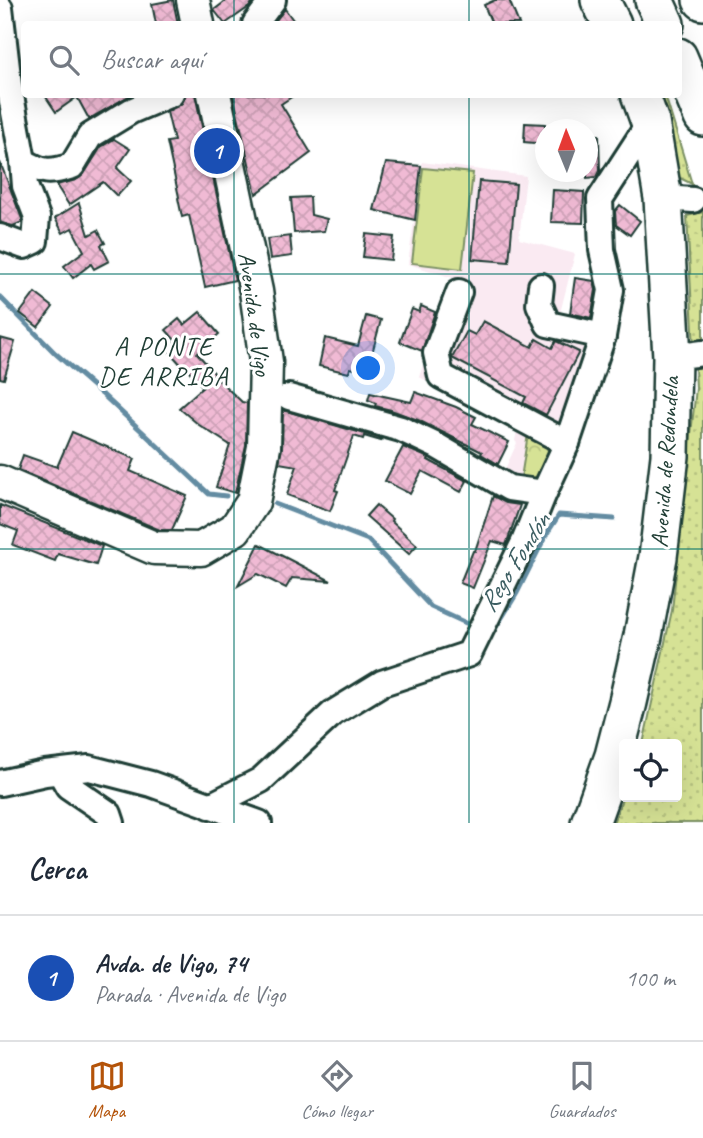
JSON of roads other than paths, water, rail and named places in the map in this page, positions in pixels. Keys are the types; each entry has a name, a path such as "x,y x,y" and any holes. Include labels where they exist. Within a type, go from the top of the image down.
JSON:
{"highway":[{"path":"600,0 610,21"},
{"path":"654,0 664,21"},
{"path":"682,67 703,117"},
{"name":"Avenida de Redondela","path":"590,823 614,756 628,702 658,557 670,456 687,355 678,199 645,108"}],"main road":[{"path":"193,0 197,21"},
{"name":"Avenida de Vigo","path":"0,482 154,548 201,549 235,529 253,502 264,447 266,362 256,292 215,98"}],"street":[{"path":"257,21 272,0"},
{"path":"0,8 25,186 37,217 35,241 24,246 0,237"},
{"path":"23,161 53,172 72,166 90,136 131,111 162,98"},
{"path":"210,806 261,780 333,713 382,683 469,654 524,542 567,443 603,336 611,290 603,250 600,199 645,108"},
{"path":"541,286 539,304 548,324 603,336"},
{"path":"459,292 436,353 441,376 567,443"},
{"path":"289,397 401,429 437,446 509,488 544,493"},
{"path":"0,783 45,773 89,768 151,784 259,823"},
{"path":"60,772 68,786 109,814 111,823"}],"waterway":[{"name":"Rego Fondón","path":"0,297 55,353 209,494 226,496"},
{"name":"Rego Fondón","path":"275,504 368,540 431,607 466,623"},
{"name":"Rego Fondón","path":"493,632 559,515 614,519"}],"place":[{"name":"Avda. de Vigo, 74","path":"217,151"}],"district":[{"name":"A PONTE DE ARRIBA","path":"164,361"}]}
